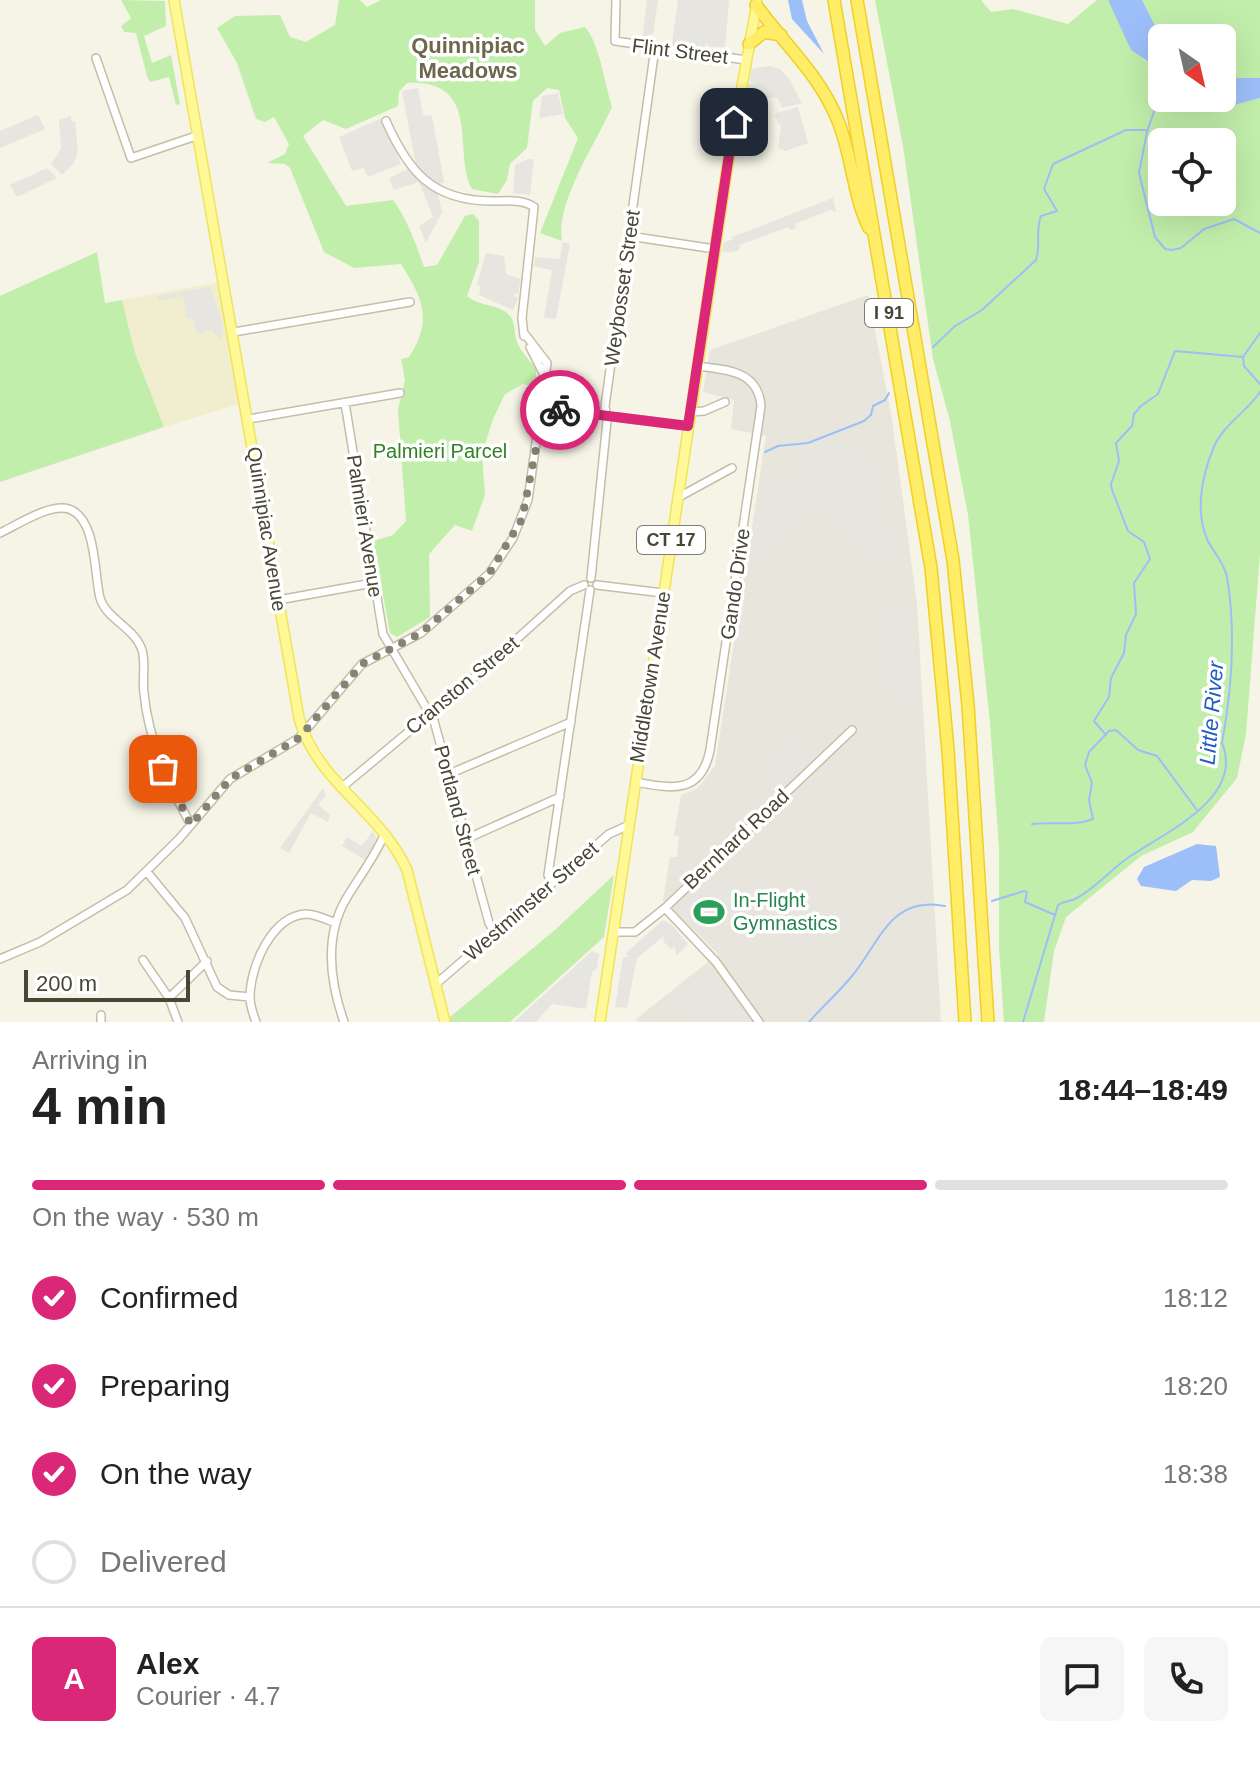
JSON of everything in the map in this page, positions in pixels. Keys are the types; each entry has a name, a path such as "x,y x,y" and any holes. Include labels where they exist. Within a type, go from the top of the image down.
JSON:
{"highway":[{"name":"I 91","path":"834,0 921,497 935,598 965,1022"},
{"name":"I 91","path":"857,0 953,560 968,705 988,1022"},
{"path":"757,2 818,83 833,109 851,160 865,219 876,239"},
{"path":"749,44 764,32 781,36"}],"main road":[{"name":"Quinnipiac Avenue","path":"174,0 303,733 323,767 397,846 407,870 445,1022"},
{"name":"Middletown Avenue","path":"600,1022 715,249 757,2"}],"street":[{"name":"Flint Street","path":"616,0 615,41 746,60"},
{"name":"Weybosset Street","path":"552,883 548,875 591,584 607,416 655,48"},
{"path":"96,58 131,158 196,136"},
{"path":"0,959 40,942 102,907 147,872 230,779 303,733 362,664 416,637 440,619 479,584 504,554 528,500 544,408 546,361 524,333 522,318 534,207 523,202 460,196 436,189 408,165 386,121"},
{"path":"629,236 715,249"},
{"path":"234,332 410,302"},
{"name":"Gando Drive","path":"635,782 675,787 691,783 702,773 710,750 761,406 754,385 745,376 697,366"},
{"path":"249,419 400,393"},
{"path":"690,412 704,411 725,402"},
{"name":"Palmieri Avenue","path":"345,403 373,583 383,634 390,648"},
{"path":"544,408 688,426"},
{"path":"677,498 732,468"},
{"path":"0,533 58,509 78,515 88,536 101,603 138,640 143,653 144,693 153,740 191,825"},
{"path":"278,600 373,583"},
{"path":"591,584 663,593"},
{"name":"Cranston Street","path":"341,788 478,674 570,591 591,584"},
{"name":"Portland Street","path":"390,648 430,711 489,923 495,933"},
{"path":"449,774 571,722"},
{"name":"Bernhard Road","path":"613,932 635,932 665,908 852,730"},
{"path":"466,839 560,797"},
{"name":"Westminster Street","path":"437,983 609,834 629,825"},
{"path":"344,1022 331,969 336,923 344,903 378,851 386,831"},
{"path":"378,851 397,846"},
{"path":"147,872 185,918 217,987 229,995 250,997"},
{"path":"665,908 716,962 759,1022"},
{"path":"256,1022 250,997 253,974 261,953 283,924 309,914 336,923"},
{"path":"143,960 169,998 178,1022"},
{"path":"169,998 207,961"}],"shaded area":[{"path":"647,0 658,0 653,34 648,35 647,41 642,40"},
{"path":"678,0 729,0 725,48 708,46 707,43 704,48 672,44"},
{"path":"770,66 780,69 789,79 802,103 782,108 778,98 757,97 755,115 745,118 749,84 755,84 750,82 751,69"},
{"path":"418,88 423,115 432,116 444,182 440,184 438,195 442,212 426,243 419,226 433,217 419,182 394,190 389,178 416,165 402,91"},
{"path":"558,93 563,114 539,118 542,96"},
{"path":"798,107 808,143 785,151 778,148 781,127 774,114"},
{"path":"38,115 45,129 0,148 0,131"},
{"path":"71,116 71,121 75,122 78,152 73,164 62,175 51,164 61,149 59,120"},
{"path":"382,118 401,164 368,177 364,168 352,171 339,137"},
{"path":"534,159 530,195 513,193 515,165"},
{"path":"47,168 57,178 17,197 10,185"},
{"path":"833,198 836,212 830,210 795,224 796,228 790,230 788,227 740,245 739,250 722,252 724,242 732,240 732,237"},
{"path":"563,242 570,244 556,319 544,318 552,270 534,266 535,257 560,259"},
{"path":"486,253 504,256 506,274 521,279 518,293 513,295 518,298 513,310 479,295 481,287 477,285"},
{"path":"219,282 239,404 164,427 135,353 122,300"},
{"path":"210,287 224,328 220,341 212,329 197,334 192,318 187,319 183,296 158,301 157,296"},
{"path":"868,295 891,413 917,604 941,1022 638,1022 636,1019 718,954 663,900 670,857 677,857 679,836 674,835 681,795 697,789 715,766 766,436 731,429 734,400 703,392 710,350"},
{"path":"841,442 856,442 875,464 890,558 883,564 793,470 813,449"},
{"path":"793,476 816,500 767,553 751,545 756,517 760,517 771,484"},
{"path":"901,607 906,614 917,699 895,700 885,683 880,626"},
{"path":"788,732 806,751 806,763 809,765 802,772 796,769 798,776 785,787 774,776 782,768 775,760 783,752 775,744"},
{"path":"323,788 326,795 318,805 330,815 328,822 311,813 289,853 280,848"},
{"path":"373,831 376,837 365,860 342,846 347,837 362,846"},
{"path":"706,880 714,888 683,916 676,908"},
{"path":"731,881 752,903 740,914 719,892"},
{"path":"663,920 671,924 688,944 676,956 675,946 671,949 663,941 664,936 637,958 627,1008 615,1007 623,957 628,957 626,953"},
{"path":"592,951 599,954 597,968 592,972 586,1009 552,1004 536,1022 514,1022"},
{"path":"709,974 734,1009 730,1013 733,1017 688,1005 684,1000 675,1006 668,996 680,994"}],"green space":[{"path":"121,0 165,1 166,26 144,36 152,63 171,55 180,104 176,105 169,77 150,82 136,33 124,32 121,26 131,18"},
{"name":"Palmieri Parcel","path":"339,0 360,0 367,7 381,0 535,0 535,30 545,46 560,33 585,27 598,53 612,107 571,191 561,226 562,241 540,233 578,138 565,118 559,90 547,88 533,101 527,148 510,164 507,180 498,194 472,189 456,106 447,93 431,85 407,83 399,92 398,106 346,129 323,120 303,136 346,206 393,200 407,223 424,267 437,265 465,216 473,214 479,221 479,262 467,296 503,310 510,316 519,346 536,368 536,387 523,384 505,394 493,419 482,454 485,495 472,531 455,525 429,554 430,617 397,637 390,633 373,541 393,535 406,521 398,409 405,380 401,359 409,357 421,332 420,299 401,264 354,268 324,252 290,168 285,164 267,163 285,154 289,144 274,117 265,122 256,119 237,63 217,28 235,16 280,15 290,37 306,42 335,25"},
{"path":"875,0 981,0 991,12 1013,9 1068,24 1097,0 1108,0 1143,59 1148,62 1148,112 1236,112 1236,105 1260,98 1260,553 1246,734 1237,778 1193,832 1141,856 1066,917 1054,951 1044,1022 1004,1022 999,947 999,848 990,723 968,515 950,421 933,359 903,146"},
{"path":"1142,0 1260,0 1260,78 1236,78 1236,24 1154,24"},
{"path":"97,252 105,303 122,300 135,353 164,427 0,482 0,296"},
{"path":"614,875 604,937 510,1022 451,1022 450,1017 556,929"}],"water":[{"path":"788,0 802,0 807,21 824,54 792,19"},
{"path":"1108,0 1142,0 1154,24 1148,24 1148,62 1131,50"},
{"path":"1236,78 1260,78 1260,98 1236,105"},
{"path":"1197,844 1216,846 1220,877 1211,881 1192,880 1176,891 1141,886 1137,879 1144,867"}],"waterway":[{"name":"Little River","path":"1154,112 1139,173 1155,237 1165,249 1181,248 1204,229 1234,219 1260,233"},
{"path":"933,347 955,326 982,310 1036,260 1041,216 1057,211 1044,189 1053,164 1126,130 1148,130"},
{"name":"Little River","path":"1260,333 1243,357 1244,366 1260,384"},
{"path":"1106,735 1094,721 1109,697 1111,678 1124,653 1126,635 1136,614 1134,583 1150,559 1144,542 1128,531 1112,490 1119,461 1116,443 1132,426 1134,414 1158,394 1175,351 1243,357"},
{"name":"Little River","path":"1023,1022 1058,905 1082,895 1129,857 1180,825 1212,797 1222,781 1226,763 1222,743 1232,639 1230,597 1226,572 1203,528 1201,494 1217,440 1260,392"},
{"path":"765,452 778,446 808,443 864,421 871,415 873,406 885,400 889,393"},
{"path":"1032,824 1078,823 1093,819 1089,800 1092,783 1085,765 1089,752 1109,731 1116,730 1138,750 1157,756 1197,810"},
{"path":"992,901 1024,891 1027,892 1025,902 1055,915"},
{"path":"809,1022 852,976 879,936 899,914 927,904 945,906"}],"way so far":[{"path":"163,769 191,825 230,779 299,738 362,664 416,637 479,584 504,554 522,519 544,408 560,410"}],"place":[{"name":"In-Flight Gymnastics","path":"709,912"}],"district":[{"name":"Quinnipiac Meadows","path":"468,58"}],"route":[{"path":"560,410 688,426 734,122"}]}
